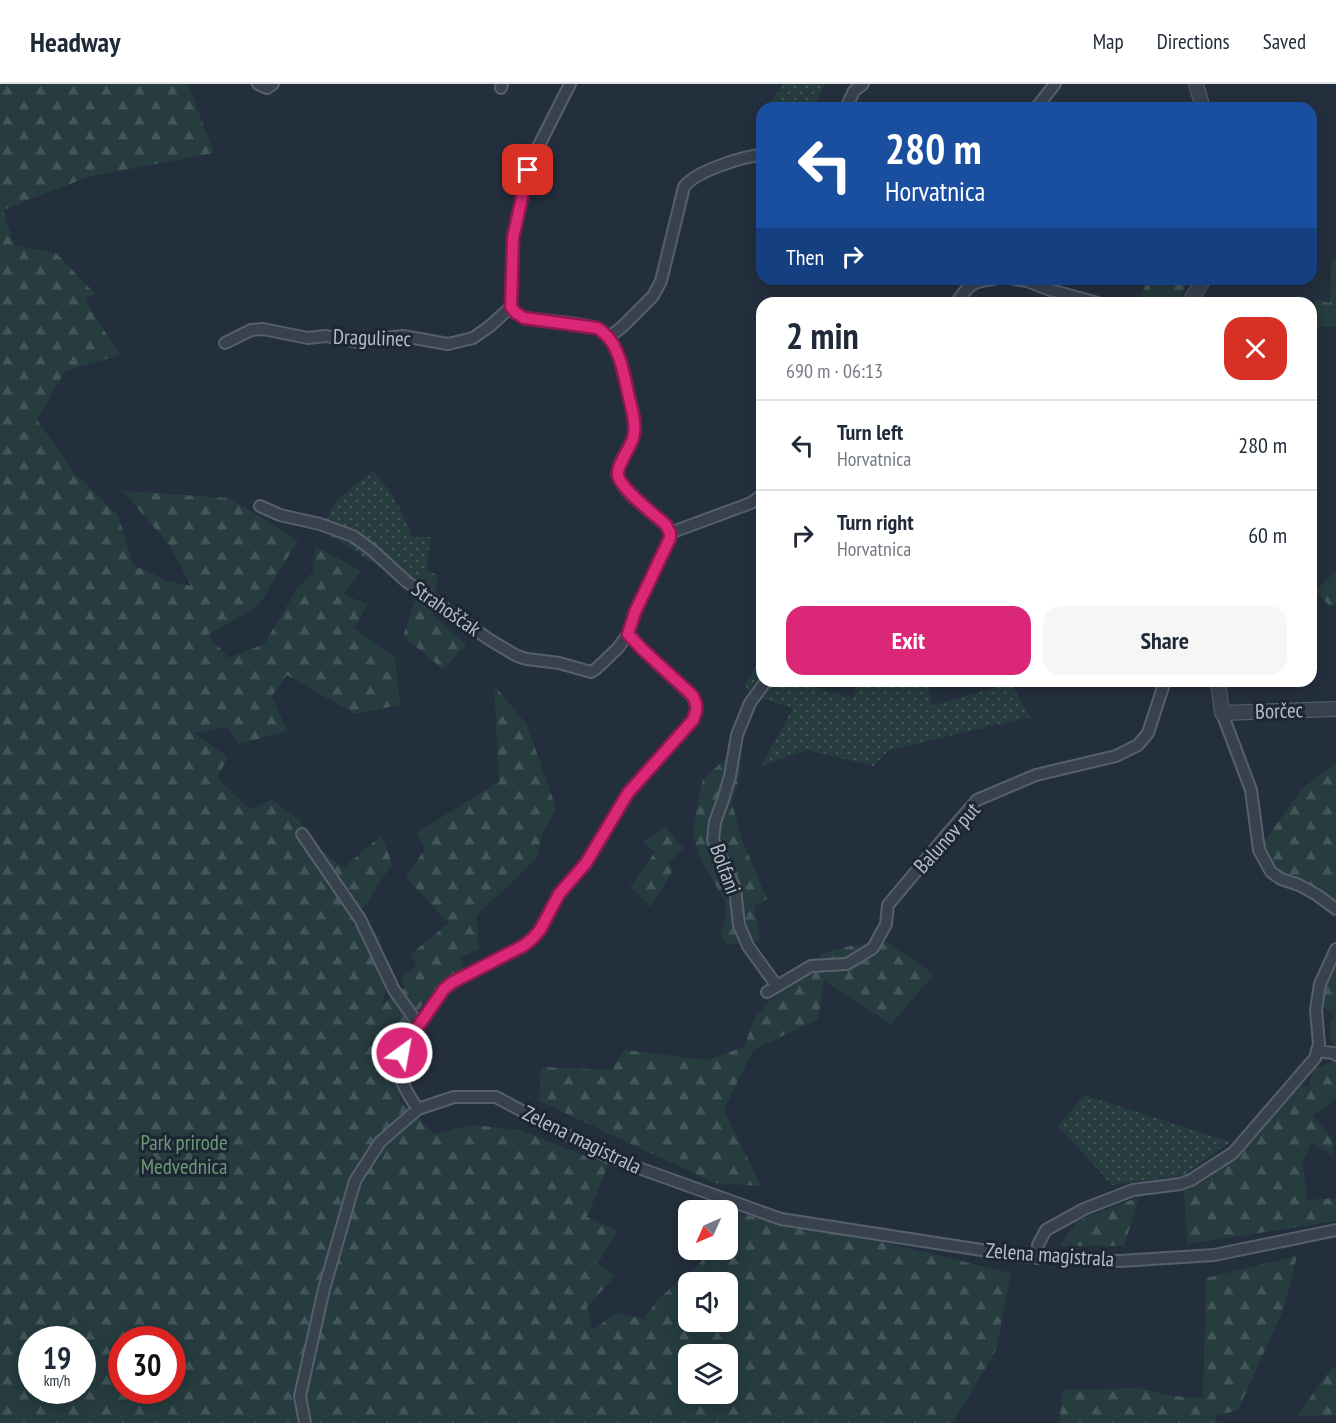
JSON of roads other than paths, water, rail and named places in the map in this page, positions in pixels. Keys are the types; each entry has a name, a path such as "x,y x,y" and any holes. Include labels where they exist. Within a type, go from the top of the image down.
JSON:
{"street":[{"path":"258,84 267,88 273,84"},
{"path":"418,1108 404,1089 399,1059 404,1047 444,989 532,939 545,921 559,894 586,863 628,793 693,720 697,707 692,695 628,634 635,612 670,538 670,533 666,525 626,490 619,477 618,470 634,437 634,428 622,367 614,347 597,328 524,318 511,307 513,238 528,170 570,84"},
{"path":"849,102 854,91 863,84"},
{"path":"1041,102 1056,84"},
{"path":"1196,84 1201,102"},
{"path":"608,338 658,290 684,187 688,181 703,173 756,156"},
{"path":"960,297 972,285"},
{"path":"1035,285 1077,297"},
{"name":"Dragulinec","path":"225,343 251,330 262,329 308,338 326,336 357,342 403,336 437,344 457,343 479,334 511,307"},
{"path":"670,533 751,504 756,500"},
{"name":"Strahoščak","path":"260,506 280,515 320,524 353,536 407,582 517,656 559,663 591,672 618,648 628,634"},
{"name":"Bolfani","path":"762,687 750,703 737,735 730,776 715,822 713,840 735,888 739,925 772,989"},
{"name":"Balunov put","path":"772,989 811,966 847,964 873,948 886,924 888,905 977,800 1036,775 1116,756 1138,744 1148,733 1163,687"},
{"path":"1219,687 1221,713 1251,790 1259,850 1270,872 1317,895 1336,909"},
{"name":"Borčec","path":"1221,713 1336,709"},
{"path":"302,834 360,919 394,990 419,1026"},
{"path":"1037,1258 1038,1245 1046,1230 1084,1209 1133,1190 1180,1184 1191,1180 1233,1153 1315,1058 1318,1044 1316,1010 1320,984 1336,949"},
{"path":"1317,1051 1336,1055"},
{"name":"Zelena magistrala","path":"305,1423 300,1396 324,1289 355,1180 380,1142 418,1108 454,1097 496,1097 608,1157 782,1219 1037,1258 1120,1260 1214,1255 1336,1230"}],"park label":[{"name":"Park prirode Medvednica","path":"184,1155"}]}
